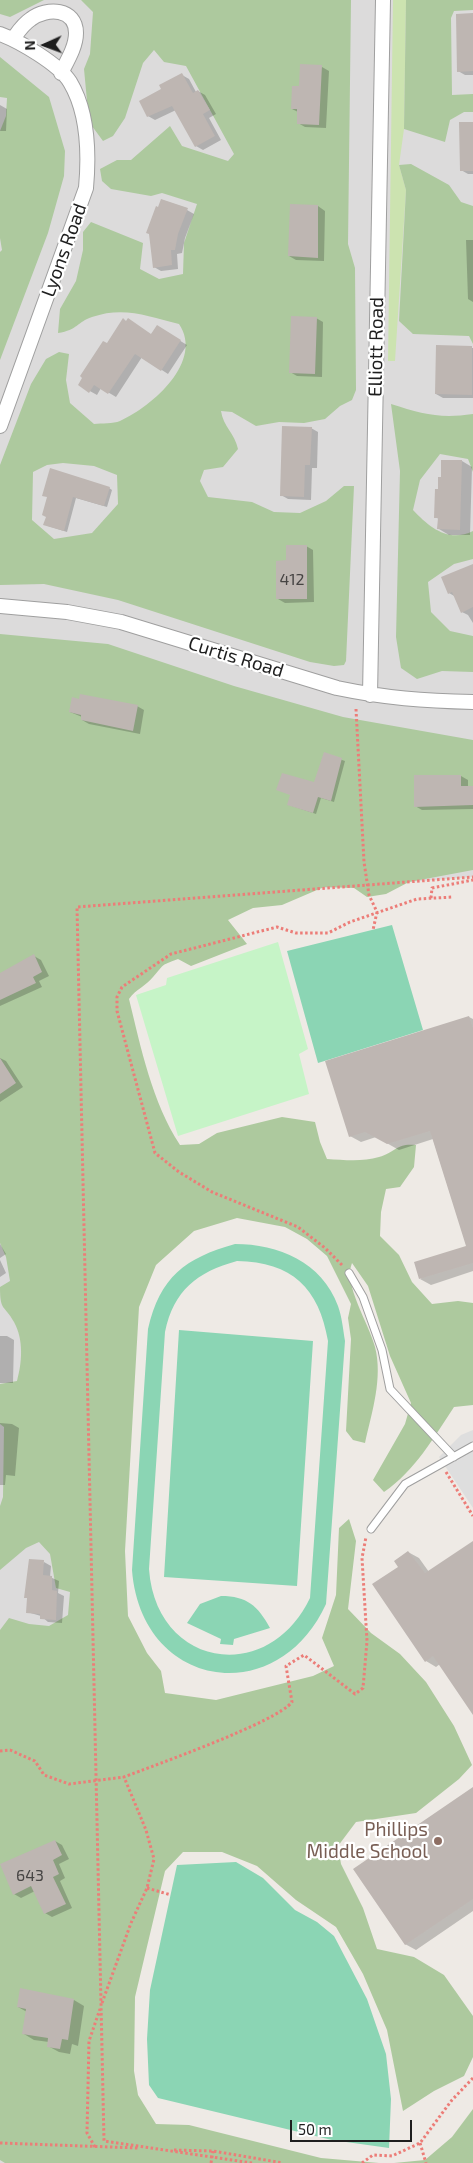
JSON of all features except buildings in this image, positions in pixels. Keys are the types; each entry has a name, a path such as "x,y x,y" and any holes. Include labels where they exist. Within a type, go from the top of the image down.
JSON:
{"street":[{"name":"Elliott Road","path":"370,695 383,0"},
{"name":"Lyons Road","path":"6,36 41,13 62,12 70,17 76,32 75,41 61,73"},
{"name":"Lyons Road","path":"0,426 86,188 89,158 84,120 70,82 40,56 6,36"},
{"name":"Curtis Road","path":"0,606 67,612 121,622 309,680 370,695 405,700 473,702"}],"lane":[{"path":"349,1273 363,1297 379,1341 390,1389 454,1457"},
{"path":"371,1529 405,1484 473,1446"}],"path":[{"path":"356,709 364,862 369,895 377,912 374,930"},
{"path":"431,898 432,888 473,878"},
{"path":"252,2163 104,2142 77,907 473,878"},
{"path":"349,1273 325,1248 298,1228 212,1192 179,1172 155,1153 117,1010 117,997 122,987 171,954 277,927 296,932 328,933 377,912 417,899 454,896"},
{"path":"441,1464 473,1516"},
{"path":"0,1751 10,1750 36,1761 44,1775 69,1784 124,1777 261,1722 287,1709 292,1702 286,1666 304,1655 355,1694 364,1688 367,1641 362,1558 364,1541 371,1529"},
{"path":"95,2147 87,2133 88,2041 131,1924 147,1888 154,1859 146,1830 124,1777"},
{"path":"147,1888 171,1895"},
{"path":"362,2163 373,2155 392,2156 420,2143 452,2100 473,2078"},
{"path":"0,2143 213,2151 283,2163"},
{"path":"420,2143 426,2163"},
{"path":"211,2163 213,2151"}],"shaded area":[{"path":"0,0 473,0 473,877 77,907 104,2141 252,2163 0,2163"},
{"path":"473,1430 473,1508 439,1457 461,1435"}],"green space":[{"path":"0,0 44,0 10,17 0,14"},
{"path":"81,0 351,0 348,244 355,268 356,390 352,400 340,406 325,419 304,423 279,422 256,426 232,412 221,411 238,449 223,467 204,470 200,481 208,497 252,502 274,512 300,513 326,501 344,486 354,486 346,661 344,665 334,666 310,662 118,600 44,584 0,585 0,465 31,384 46,359 59,352 69,354 66,380 70,403 94,424 120,421 147,405 171,381 180,367 185,353 185,338 179,324 136,313 114,312 103,314 87,319 70,330 58,333 60,309 76,281 83,250 83,232 91,222 143,243 140,269 159,279 183,274 184,243 197,204 162,193 151,196 111,189 102,181 100,169 117,160 131,160 170,126 182,146 228,161 234,154 186,66 164,62 154,50 143,63 125,118 113,136 103,141 89,122 84,69 90,54 93,12","holes":["63,463 94,466 117,475 118,504 92,533 54,539 32,520 33,472 47,465"]},
{"path":"393,0 406,0 404,129 399,165 406,190 395,361 388,361"},
{"path":"406,0 473,0 473,10 454,11 451,18 452,95 473,94 473,112 464,112 450,120 445,142 404,129"},
{"path":"0,57 49,97 65,151 64,176 48,233 0,360 0,252 2,250 0,238 0,131 6,116 7,98 0,97"},
{"path":"411,164 449,185 461,202 473,206 473,344 469,336 413,334 399,321 406,190 399,165"},
{"path":"391,404 431,415 473,414 473,472 468,459 440,454 420,480 413,510 426,523 440,532 456,535 473,531 473,559 454,564 428,582 431,612 450,631 473,636 473,672 442,671 417,679 401,668 396,637 400,471"},
{"path":"0,634 108,644 234,686 343,717 473,740 473,870 409,882 386,894 367,897 354,888 324,887 282,905 253,908 228,920 247,944 191,966 178,959 168,963 129,999 148,1074 162,1111 180,1145 199,1144 217,1133 282,1117 315,1122 327,1159 367,1160 385,1155 404,1145 416,1145 414,1167 400,1187 386,1189 381,1212 380,1236 399,1255 412,1282 432,1304 458,1301 473,1303 473,1405 454,1407 414,1464 395,1484 384,1492 373,1480 405,1424 411,1403 390,1356 368,1286 352,1263 350,1272 351,1282 372,1337 378,1371 376,1395 365,1443 353,1440 346,1431 351,1339 348,1318 351,1304 327,1256 307,1239 285,1227 237,1218 194,1231 156,1265 139,1307 125,1551 128,1616 147,1653 161,1671 165,1693 216,1700 313,1676 334,1666 322,1638 336,1595 339,1528 349,1519 356,1541 348,1609 371,1633 400,1654 426,1682 454,1726 472,1765 459,1779 416,1813 356,1822 338,1846 341,1864 363,1908 377,1949 414,1957 444,1975 473,2016 473,2057 464,2076 434,2091 403,2111 387,2030 363,1974 336,1927 296,1900 257,1866 222,1852 183,1852 165,1871 135,1997 134,2071 138,2095 156,2124 189,2125 321,2158 379,2163 5,2163 0,2160 0,1630 9,1618 29,1624 49,1626 68,1615 70,1592 56,1588 50,1554 39,1542 26,1548 0,1570 0,1506 3,1497 4,1427 0,1424 0,1384 17,1381 21,1344 14,1322 3,1307 0,1295 0,1287 10,1281 6,1257 0,1243"},
{"path":"392,925 423,1030 318,1063 287,951"},
{"path":"278,942 308,1049 299,1054 309,1094 178,1136 136,995 166,985 167,978"},
{"path":"235,1244 251,1245 282,1252 297,1258 310,1267 331,1291 338,1306 345,1341 326,1604 304,1638 276,1661 245,1672 214,1672 184,1661 159,1641 141,1610 132,1570 148,1329 160,1296 177,1272 189,1263","holes":["237,1261 273,1266 288,1273 300,1282 318,1306 328,1341 310,1598 291,1626 268,1645 242,1654 216,1654 192,1645 171,1628 156,1602 149,1569 165,1332 174,1305 189,1285 199,1277 223,1265"]},
{"path":"179,1330 313,1341 297,1586 164,1577"},
{"path":"221,1596 245,1600 256,1608 270,1628 234,1639 233,1645 220,1644 221,1639 187,1623 200,1604"},
{"path":"236,1862 263,1878 295,1910 317,1922 334,1936 367,1999 386,2054 391,2099 389,2148 332,2140 158,2098 149,2085 147,2039 150,1990 177,1865"},
{"path":"473,2109 473,2163 394,2163 425,2160 452,2137"}],"place":[{"name":"Phillips Middle School","path":"438,1841"}]}
